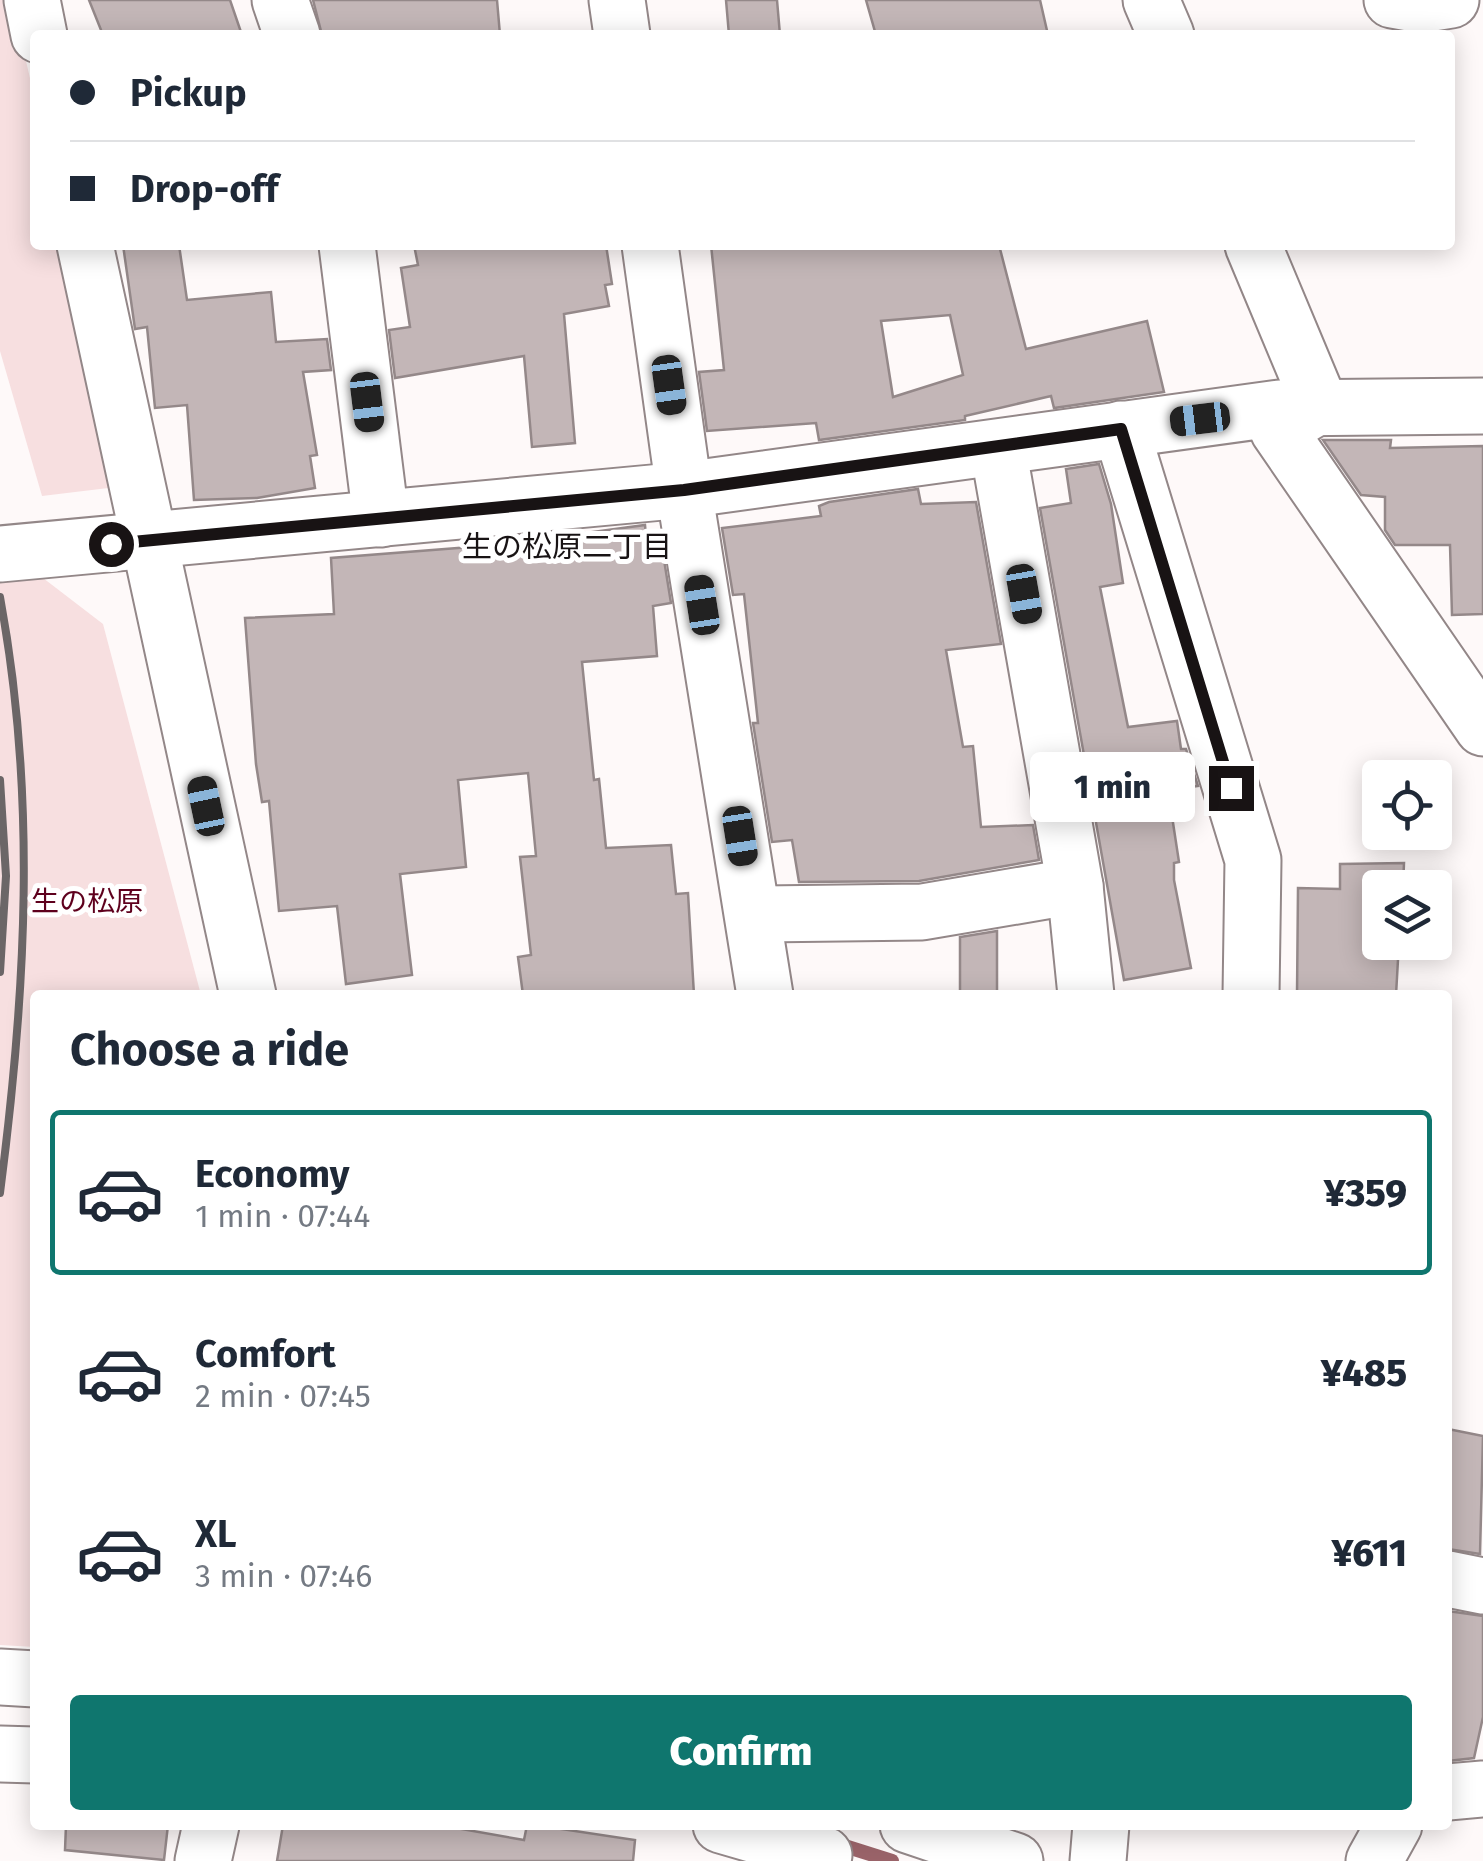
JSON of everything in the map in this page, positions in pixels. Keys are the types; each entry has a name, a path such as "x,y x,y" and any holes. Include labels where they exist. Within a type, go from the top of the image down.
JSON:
{"street":[{"path":"32,0 38,30"},
{"path":"280,0 290,30"},
{"path":"617,0 621,30"},
{"path":"1151,0 1164,30"},
{"path":"1392,0 1420,6 1451,0"},
{"path":"85,250 247,990"},
{"path":"349,250 381,519"},
{"path":"651,250 684,490 765,990"},
{"path":"1255,250 1320,405"},
{"path":"0,554 684,490 1320,405 1483,406"},
{"path":"1320,405 1278,430 1481,723"},
{"path":"1121,429 1253,860 1251,990"},
{"path":"998,448 1075,886 1085,990"},
{"path":"753,914 922,912 1075,886"},
{"path":"1452,1580 1483,1586"},
{"path":"0,1677 30,1679"},
{"path":"0,1754 30,1756"},
{"path":"1452,1792 1483,1789"},
{"path":"203,1861 209,1830"},
{"path":"696,1861 703,1830"},
{"path":"738,1830 824,1855"},
{"path":"1098,1861 1101,1830"},
{"path":"1374,1861 1391,1830"},
{"path":"914,1838 1015,1861"}],"green space":[{"path":"0,0 12,0 30,78 30,250 70,250 125,486 42,496 0,351"},
{"name":"生の松原","path":"0,545 103,624 200,990 30,990 30,1647 0,1645"}],"building":[{"path":"89,0 230,0 240,30 101,30"},
{"path":"313,0 497,0 500,30 321,30"},
{"path":"726,0 777,0 780,30 729,30"},
{"path":"866,0 1040,0 1047,30 875,30"},
{"path":"124,250 180,250 187,300 271,292 276,342 327,339 331,370 303,372 317,455 310,456 315,488 257,498 194,500 187,405 155,408 147,327 135,329"},
{"path":"415,250 607,250 612,284 605,285 609,306 564,314 575,443 532,447 524,356 395,378 389,330 410,327 401,268 418,265"},
{"path":"712,250 1000,250 1026,349 1147,321 1164,392 1054,408 1051,396 965,416 965,420 819,440 816,423 707,431 699,372 724,370","holes":["950,315 963,375 893,397 881,321"]},
{"path":"1323,440 1391,440 1390,448 1483,446 1483,614 1452,615 1450,545 1395,545 1385,530 1385,497 1361,495"},
{"path":"1099,464 1111,504 1123,583 1100,587 1128,727 1177,721 1181,749 1186,749 1198,786 1168,790 1179,862 1174,863 1174,880 1191,968 1124,980 1040,508 1071,503 1066,469"},
{"path":"918,489 921,504 976,502 1001,644 946,650 963,747 973,746 981,827 1033,825 1039,860 919,881 799,882 792,840 772,842 753,723 758,723 744,594 733,595 722,528 821,516 819,506 829,502"},
{"path":"645,525 646,536 660,535 671,603 653,606 657,656 582,662 594,780 599,779 606,848 671,845 676,894 688,893 694,990 522,990 518,957 531,955 520,857 536,856 528,773 458,780 466,867 400,874 412,975 346,984 337,906 279,911 269,801 262,802 256,764 245,618 334,614 331,558 496,545"},
{"path":"1404,863 1404,870 1362,870 1362,960 1398,960 1396,990 1297,990 1298,888 1340,889 1340,864"},
{"path":"997,931 997,990 960,990 960,937"},
{"path":"1452,1430 1483,1436 1480,1554 1452,1550"},
{"path":"1452,1612 1483,1616 1483,1717 1474,1758 1452,1761"},
{"path":"66,1830 167,1830 164,1860 65,1850"},
{"path":"282,1830 467,1830 524,1840 526,1830 568,1830 635,1840 633,1861 277,1861"}],"waterway":[{"path":"835,1843 892,1861"}],"railway":[{"path":"0,597 19,746 24,895 16,1043 0,1193"},
{"path":"0,780 6,876 0,972"}],"district":[{"name":"生の松原二丁目","path":"567,547"}],"route":[{"path":"111,544 684,490 1121,429 1231,788"}]}
